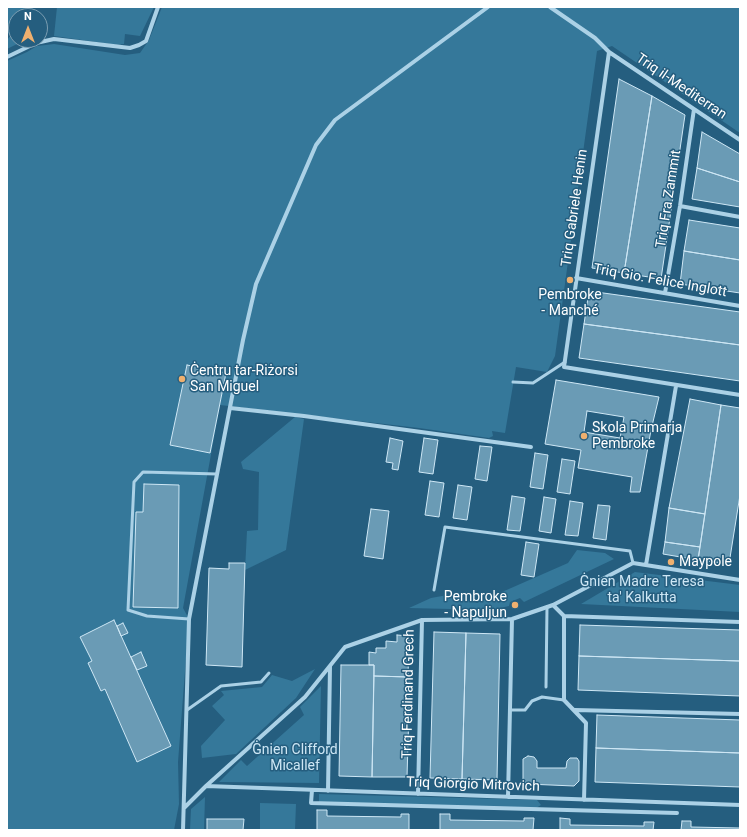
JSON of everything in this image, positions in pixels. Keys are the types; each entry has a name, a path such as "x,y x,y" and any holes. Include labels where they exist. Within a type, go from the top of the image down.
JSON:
{"street":[{"path":"7,57 36,43 54,39 130,48 146,41 158,7"},
{"path":"183,830 189,619 243,340 256,284 316,145 335,120 488,7"},
{"name":"Triq il-Mediterran","path":"550,7 595,38 609,52 740,140"},
{"name":"Triq Gabriele Henin","path":"609,52 564,367 676,386"},
{"name":"Triq Fra Zammit","path":"665,293 680,206 694,109"},
{"path":"680,206 740,217"},
{"name":"Triq Gio. Felice Inglott","path":"576,278 740,306"},
{"path":"646,565 676,386 740,395"},
{"path":"230,408 304,416 531,447"},
{"path":"184,809 206,786 305,697 345,647 422,620 512,619 547,607 633,563 740,580 740,577"},
{"path":"553,604 564,616 564,700 586,723 584,800"},
{"path":"564,616 740,622"},
{"path":"508,797 512,619"},
{"name":"Triq Ferdinand Grech","path":"418,794 422,620"},
{"path":"328,791 330,665"},
{"path":"574,710 740,714"},
{"name":"Triq Giorgio Mitrovich","path":"206,786 740,805"},
{"path":"312,790 311,803 677,814"}],"lane":[{"path":"514,382 533,383 565,362"},
{"path":"189,619 147,616 128,610 134,482 143,472 217,474"},
{"path":"434,590 444,527 630,551 633,563"},
{"path":"546,687 547,607"},
{"path":"187,710 221,686 261,682 269,673"},
{"path":"510,710 525,710 532,701 542,697 564,700"}],"green space":[{"path":"7,7 34,7 8,8 7,35"},
{"path":"57,7 154,7 140,36 125,34 124,44 117,45 54,36"},
{"path":"162,7 740,7 740,133 612,46 597,51 555,356 547,372 516,367 505,433 492,431 493,436 489,438 419,428 220,405 183,608 189,619 178,762 179,804 174,830 7,830 7,61 34,48 48,48 48,45 54,44 125,55 140,53 149,40"},
{"path":"295,417 304,419 286,550 245,570 247,531 258,530 259,472 243,469 241,462"},
{"path":"577,550 605,553 614,559 524,602 520,598 510,602 509,606 492,610 409,608 431,598 453,594 477,603 568,563"},
{"name":"Ġnien Madre Teresa ta' Kalkutta","path":"635,572 740,585 740,612 581,604"},
{"path":"315,669 296,698 236,754 202,758 201,746 225,720 212,706 224,695 221,691 262,687 272,675 292,681"},
{"name":"Ġnien Clifford Micallef","path":"321,686 319,783 219,782 241,760 247,766 304,715 300,707"},
{"path":"319,794 537,800 541,805 536,808 319,802"},
{"path":"205,797 204,830 190,830 191,809"},
{"path":"260,803 296,804 295,830 260,830"}],"building":[{"path":"619,79 652,96 624,273 592,268"},
{"path":"652,96 685,115 661,279 624,273"},
{"path":"702,132 740,154 740,182 697,168"},
{"path":"697,168 740,182 740,207 692,199"},
{"path":"689,220 740,228 740,260 684,251"},
{"path":"684,251 740,260 740,293 680,284"},
{"path":"589,291 740,312 740,345 584,324"},
{"path":"584,324 740,345 740,381 579,358"},
{"path":"187,365 226,373 210,453 170,445"},
{"path":"556,380 659,397 651,430 640,492 630,492 632,477 578,468 581,450 545,444","holes":["587,411 624,417 620,438 584,432"]},
{"path":"690,399 721,405 705,514 669,508"},
{"path":"721,405 740,408 740,495 729,564 698,560"},
{"path":"390,438 403,441 398,470 392,469 393,463 386,462"},
{"path":"424,438 438,440 433,474 419,472"},
{"path":"480,446 492,447 487,481 475,479"},
{"path":"535,453 548,455 543,489 530,487"},
{"path":"562,459 575,461 570,494 557,492"},
{"path":"430,481 444,483 439,517 425,515"},
{"path":"144,484 179,485 178,608 133,607 136,512 143,512"},
{"path":"458,485 472,487 467,520 453,518"},
{"path":"512,496 525,498 520,531 507,530"},
{"path":"544,497 556,499 551,533 539,531"},
{"path":"570,501 583,503 578,536 565,535"},
{"path":"598,505 610,506 606,540 593,538"},
{"path":"669,508 705,514 700,547 665,542"},
{"path":"371,509 389,511 383,559 364,556"},
{"path":"526,542 539,544 534,577 521,575"},
{"path":"665,542 700,547 698,560 663,554"},
{"path":"229,563 245,563 242,667 206,665 209,568 229,569"},
{"path":"114,620 171,746 137,762 105,689 101,691 88,663 92,661 80,637"},
{"path":"123,623 128,633 121,636 117,626"},
{"path":"580,625 740,630 740,661 579,656"},
{"path":"434,632 466,633 462,779 430,778"},
{"path":"466,633 500,634 497,780 462,779"},
{"path":"397,635 409,636 408,677 374,676 374,665 369,665 369,652 376,653 376,648 386,648 386,641 397,642"},
{"path":"141,652 147,666 137,670 131,657"},
{"path":"579,656 740,661 740,696 578,690"},
{"path":"341,665 374,665 372,777 339,776"},
{"path":"374,676 410,677 407,777 372,777"},
{"path":"597,715 740,720 740,753 596,748"},
{"path":"596,748 740,753 740,787 595,782"},
{"path":"528,756 534,757 537,761 537,768 566,768 567,761 570,758 577,758 579,761 579,781 574,786 527,784 523,779 523,759"},
{"path":"317,810 327,810 327,816 401,817 401,814 409,814 409,830 317,830"},
{"path":"440,814 450,814 450,820 524,821 524,818 534,818 533,830 440,830"},
{"path":"560,818 570,819 570,825 644,826 644,822 654,822 653,830 560,830"},
{"path":"207,819 244,819 243,830 207,830"},
{"path":"682,821 691,821 691,827 740,828 740,830 681,830"}],"place":[{"name":"Pembroke - Manché","path":"570,280"},
{"name":"Ċentru tar-Riżorsi San Miguel","path":"182,379"},
{"name":"Skola Primarja Pembroke","path":"584,436"},
{"name":"Maypole","path":"671,562"},
{"name":"Pembroke - Napuljun","path":"515,605"}]}
